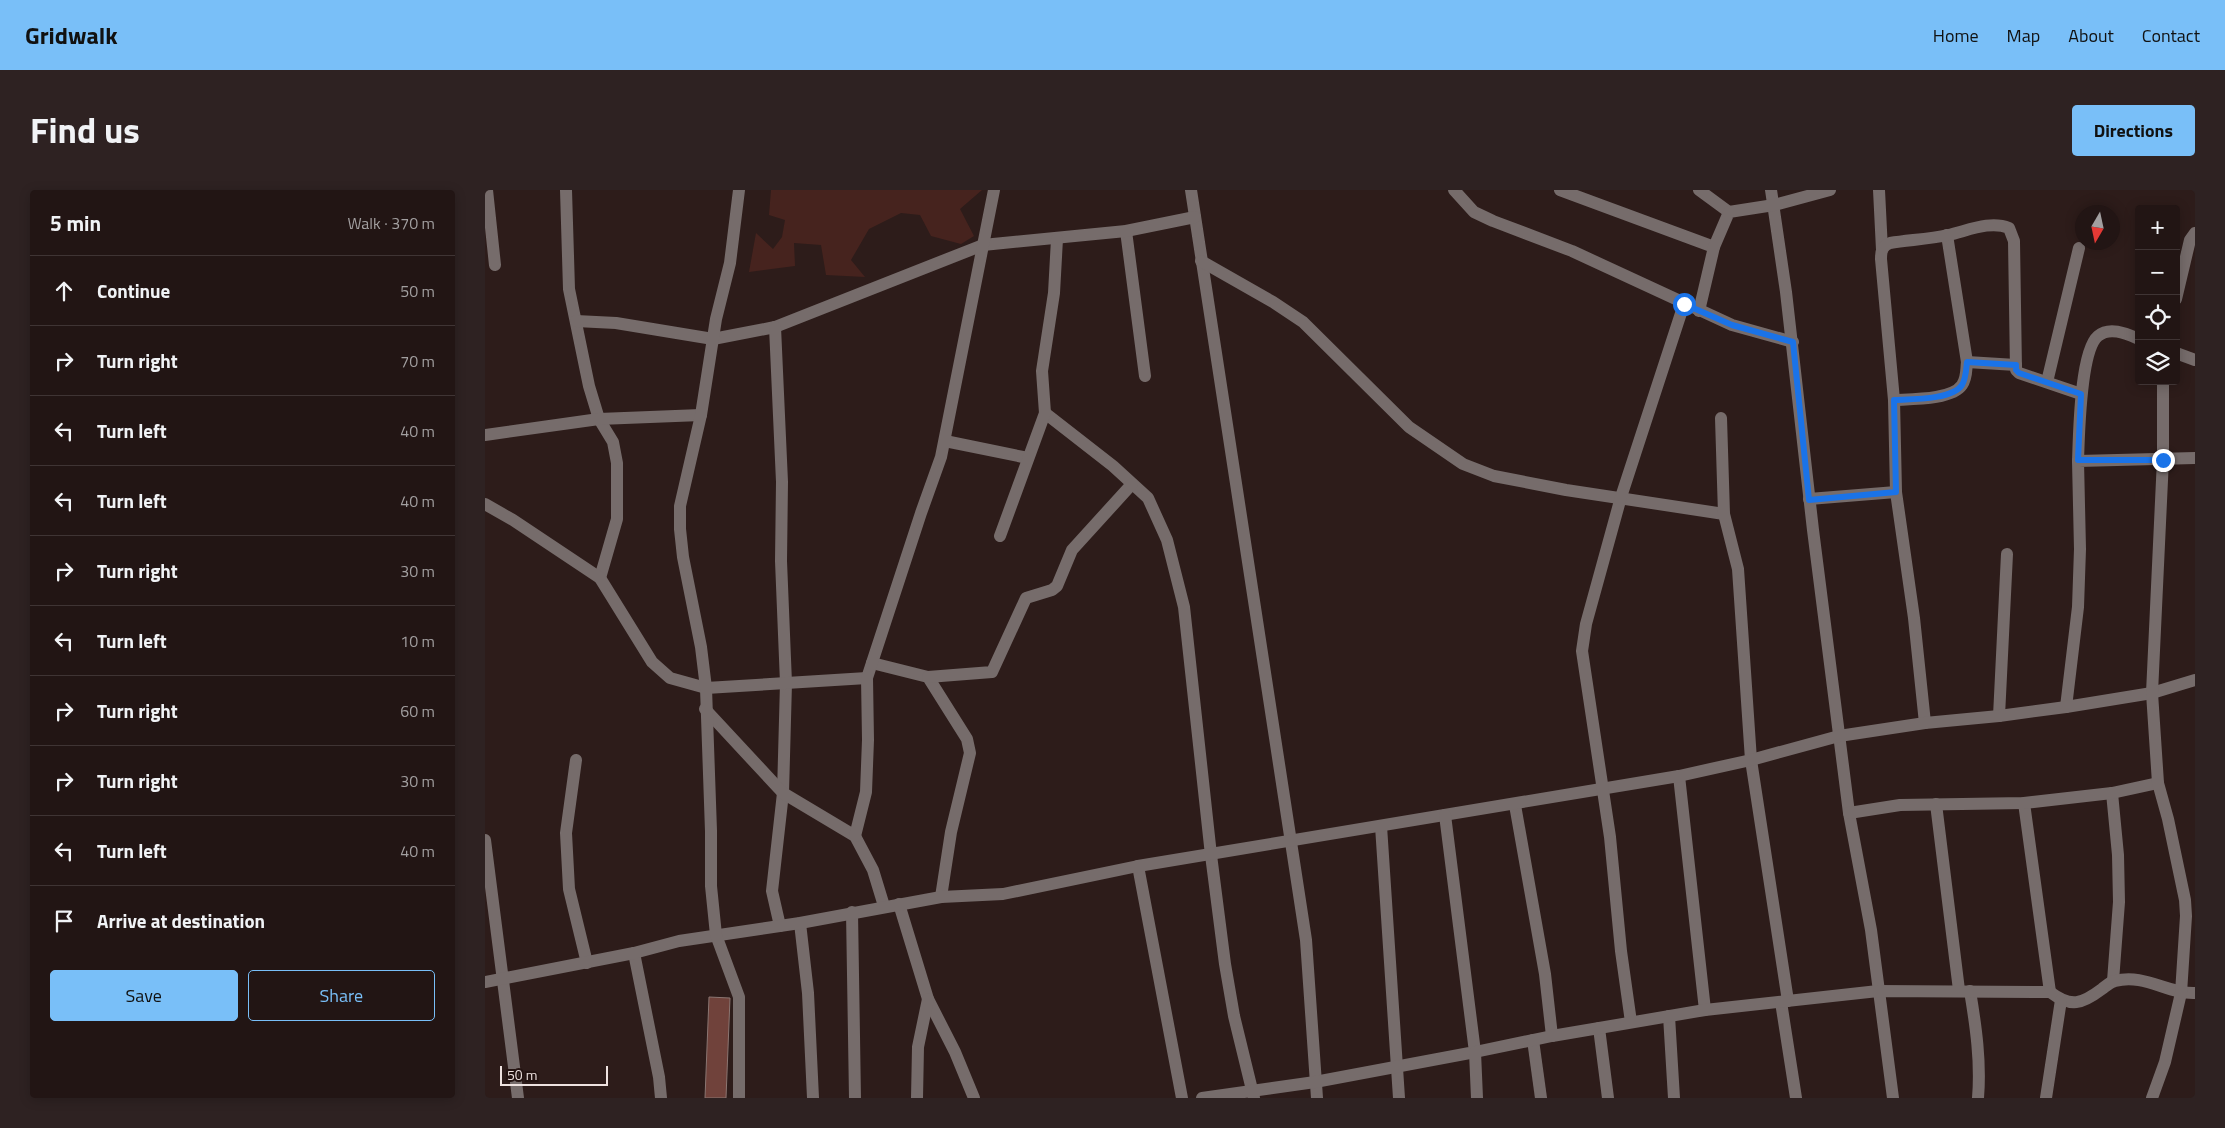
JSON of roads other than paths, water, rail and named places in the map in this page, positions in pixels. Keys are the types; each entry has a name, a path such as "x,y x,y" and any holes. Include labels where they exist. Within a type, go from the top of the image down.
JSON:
{"street":[{"path":"487,190 495,265"},
{"path":"566,190 569,290 589,386 599,419 613,442 619,487 617,519 600,578"},
{"path":"739,190 730,263 713,339 701,415 680,506 683,557 701,648 705,688 711,831 711,886 717,935 739,997 739,1098"},
{"path":"855,836 866,792 868,740 867,678 945,441 994,190"},
{"path":"1191,190 1306,940 1317,1098"},
{"path":"1454,190 1475,212 1571,251 1732,325 1793,342"},
{"path":"1560,190 1714,247"},
{"path":"1699,190 1729,212 1774,205 1831,190"},
{"path":"1771,190 1793,342 1809,500 1849,813 1871,930 1893,1098"},
{"path":"1879,190 1881,259 1894,400 1896,492 1914,618 1925,723"},
{"path":"1699,310 1714,247 1729,212"},
{"path":"576,321 616,323 713,339 775,327 983,245 1126,231 1195,216"},
{"path":"1881,250 1890,242 1947,235 1974,228 1997,225 2011,230 2014,241 2016,370 2019,373 2081,394"},
{"path":"1126,231 1145,376"},
{"path":"2177,295 2190,240 2195,233"},
{"path":"1894,400 1949,394 1957,390 1966,376 1967,362 1947,235"},
{"path":"1000,536 1045,413 1042,370 1054,293 1057,238"},
{"path":"2047,382 2079,250"},
{"path":"1201,261 1273,302 1303,322 1409,427 1463,464 1494,476 1566,490 1724,514"},
{"path":"1631,1022 1621,950 1610,837 1601,790 1582,651 1586,624 1621,497 1684,304"},
{"path":"775,327 782,482 781,561 786,683 783,793 772,891 780,926"},
{"path":"2066,707 2078,607 2080,541 2078,460 2081,394 2089,355 2098,336 2107,332 2117,331 2135,338"},
{"path":"2180,354 2195,360"},
{"path":"1967,362 2016,365"},
{"path":"2152,1098 2165,1062 2181,993 2186,937 2185,900 2169,819 2159,783 2152,693 2163,460 2163,385"},
{"path":"1045,413 1113,466 1148,498 1167,540 1184,607 1211,855 1234,1016 1254,1094"},
{"path":"485,434 599,419 701,415"},
{"path":"1721,418 1724,514 1738,569 1751,760 1785,1001 1796,1098"},
{"path":"945,441 1028,458"},
{"path":"2078,460 2195,458"},
{"path":"872,663 928,677 992,672 1026,598 1052,590 1057,586 1072,550 1132,484"},
{"path":"1809,500 1896,492"},
{"path":"485,504 513,520 600,578 652,662 670,678 705,688 867,678"},
{"path":"1999,716 2007,554"},
{"path":"928,677 967,739 970,752 951,832 941,897"},
{"path":"485,982 587,963 679,941 780,926 941,897 1003,894 1138,866 1515,805 1679,776 1751,760 1839,736 1925,723 2066,707 2152,693 2195,680"},
{"path":"705,709 783,793 855,836 873,870 884,906"},
{"path":"576,760 566,833 569,889 587,963"},
{"path":"1679,776 1705,1010"},
{"path":"1849,813 1900,805 2024,803 2112,793 2159,783"},
{"path":"2112,793 2118,855 2119,902 2113,981"},
{"path":"2024,803 2050,992"},
{"path":"1935,804 1965,991 1977,1030 1979,1067 1977,1098"},
{"path":"1515,805 1545,974 1552,1036"},
{"path":"1445,815 1475,1052 1477,1098"},
{"path":"1381,826 1395,1066 1399,1098"},
{"path":"485,840 518,1098"},
{"path":"1138,866 1181,1098"},
{"path":"899,904 928,999 955,1052 974,1098"},
{"path":"852,912 855,1098"},
{"path":"800,922 809,993 813,1098"},
{"path":"634,953 659,1077 661,1098"},
{"path":"1202,1098 1254,1094 1552,1036 1705,1010 1878,991 2050,992 2069,1003 2087,999 2113,981 2132,980 2153,982 2181,993 2195,993"},
{"path":"917,1098 918,1047 928,999"},
{"path":"2046,1098 2061,1000"},
{"path":"1669,1016 1674,1098"},
{"path":"1599,1028 1608,1098"},
{"path":"1533,1040 1541,1098"}]}
